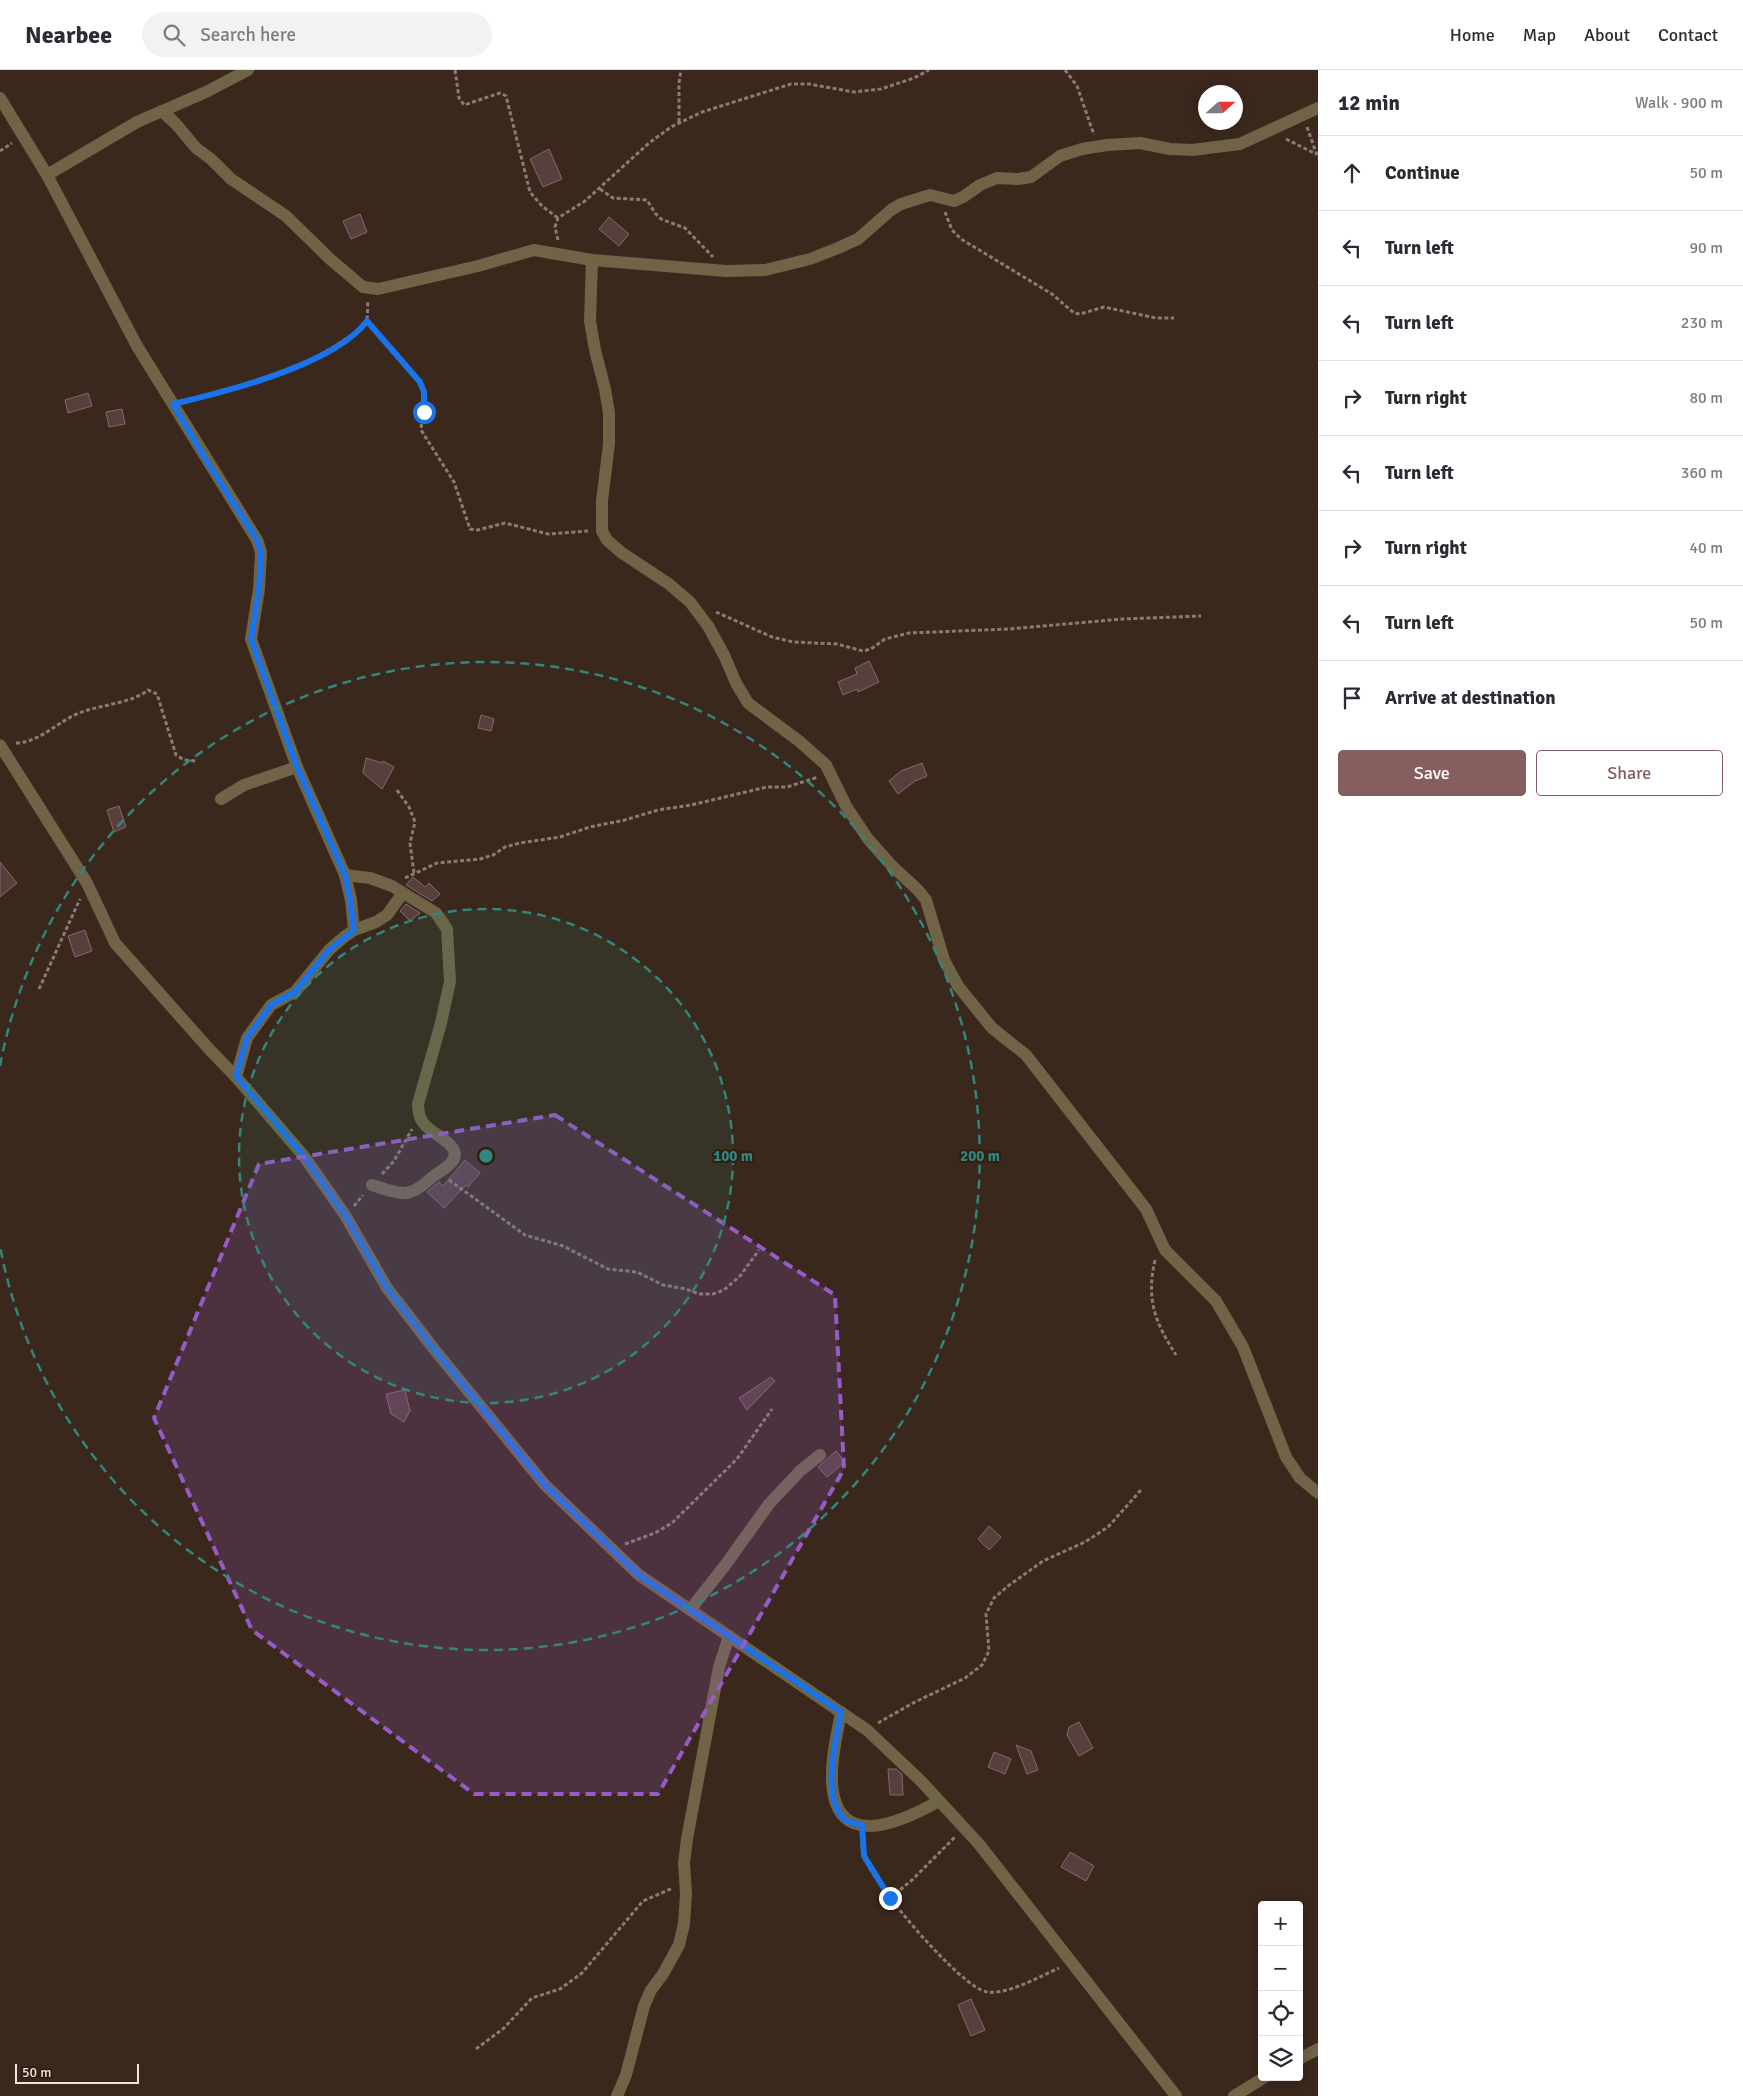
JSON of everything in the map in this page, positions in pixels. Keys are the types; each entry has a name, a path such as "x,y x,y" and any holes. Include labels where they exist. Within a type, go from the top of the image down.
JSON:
{"street":[{"path":"47,175 108,137 206,92 248,70"},
{"path":"0,98 47,175 137,346 257,540 261,552 259,589 251,639 297,767 345,875 354,930"},
{"path":"162,111 176,124 196,148 211,159 231,179 286,216 330,259 363,287 378,289 478,266 534,250 592,260 726,271 765,270 810,259 858,238 891,210 902,204 930,195 949,201 959,199 980,185 997,178 1018,179 1032,177 1060,156 1098,147 1140,143 1170,149 1212,149 1240,144 1318,108"},
{"path":"592,260 590,321 595,350 606,389 609,413 609,444 602,501 602,531 607,540 622,553 669,584 690,602 708,626 748,703 799,741 826,765 846,806 868,839 926,900 944,960 958,986 992,1028 1026,1055 1146,1209 1165,1250 1216,1302 1243,1346 1286,1457 1300,1478 1318,1493"},
{"path":"4,744 87,883 114,943 209,1050 236,1076 303,1155 345,1215 387,1288 434,1349 545,1485 639,1575 867,1730 920,1780 979,1844 1176,2096"},
{"path":"221,799 244,785 297,767"},
{"path":"345,875 370,878 397,890 436,913 447,929 450,981 441,1024 418,1104 419,1115 424,1125 452,1146 455,1152 454,1158 450,1164 422,1187 406,1194 372,1185"},
{"path":"236,1076 247,1038 271,1005 295,992 329,950 354,930 368,926 387,915 397,890"},
{"path":"690,1610 769,1504 800,1471 820,1455"},
{"path":"617,2096 626,2075 644,2006 651,1990 663,1974 679,1945 684,1924 684,1863 687,1839 720,1667 729,1636"},
{"path":"841,1712 832,1764 834,1798 843,1818 851,1823 874,1826 923,1810 940,1801"},
{"path":"1303,2057 1318,2049"},
{"path":"1234,2096 1258,2081"}],"path":[{"path":"455,70 459,98 464,104 500,93 506,96 530,192 542,206 558,218"},
{"path":"679,122 681,70"},
{"path":"563,255 555,227 558,218 585,201 649,143 679,122 702,112 791,84 809,84 854,92 881,88 914,78 929,70"},
{"path":"1065,70 1077,86 1098,147"},
{"path":"1303,115 1317,156"},
{"path":"1270,130 1317,156"},
{"path":"600,189 613,198 647,200 661,219 677,224 689,232 726,271"},
{"path":"942,199 946,217 952,230 961,239 1052,294 1074,313 1080,314 1104,307 1156,318 1174,318"},
{"path":"173,404 216,394 250,383 303,364 332,349 360,330 367,321 370,289"},
{"path":"367,321 420,382 426,402 421,430 454,482 470,529 478,530 505,523 548,534 602,531"},
{"path":"690,602 772,637 793,642 837,644 863,651 870,649 885,639 909,633 1009,629 1123,619 1201,616"},
{"path":"4,744 23,743 43,735 70,717 84,711 120,702 144,694 148,690 156,694 176,755 184,760 196,761"},
{"path":"397,890 414,873 437,863 480,860 493,855 505,847 520,843 560,838 590,827 625,820 658,810 727,797 748,790 767,787 787,787 830,772"},
{"path":"397,790 409,807 415,822 410,843 414,873"},
{"path":"39,989 87,883"},
{"path":"345,1215 394,1161 419,1115"},
{"path":"439,1172 525,1235 562,1246 608,1269 637,1272 672,1288 686,1289 699,1294 713,1294 724,1290 740,1276 759,1250"},
{"path":"1160,1240 1151,1282 1152,1309 1157,1323 1176,1355"},
{"path":"611,1549 655,1534 672,1523 737,1459 772,1409"},
{"path":"867,1730 913,1703 965,1678 982,1665 990,1651 986,1614 994,1598 1044,1561 1085,1542 1108,1527 1141,1490"},
{"path":"862,1825 864,1856 898,1910 956,1970 978,1989 988,1992 1000,1991 1070,1962"},
{"path":"890,1898 912,1880 941,1849 965,1829"},
{"path":"476,2049 504,2028 532,1998 560,1989 582,1973 643,1901 685,1882"}],"highlighted area":[{"path":"555,1115 835,1295 844,1469 658,1794 474,1794 252,1630 154,1418 259,1164"}],"building":[{"path":"549,149 562,179 543,187 530,159"},
{"path":"360,214 367,232 351,239 343,221"},
{"path":"609,217 629,234 619,246 599,229"},
{"path":"88,393 92,406 68,413 65,400"},
{"path":"122,409 125,424 109,427 106,412"},
{"path":"869,661 879,682 858,692 857,689 843,695 838,682 857,674 855,668"},
{"path":"481,715 494,719 491,731 478,728"},
{"path":"366,758 382,763 383,761 394,767 382,789 363,773"},
{"path":"922,763 927,776 915,781 898,794 889,781 901,771"},
{"path":"119,806 126,827 114,832 107,810"},
{"path":"0,862 17,883 0,897"},
{"path":"413,877 425,887 429,883 440,894 432,901 406,885"},
{"path":"406,904 420,913 410,921 400,911"},
{"path":"85,930 92,951 75,957 68,936"},
{"path":"465,1160 480,1173 468,1187 466,1185 444,1208 427,1192 439,1182 443,1186"},
{"path":"771,1377 775,1381 747,1410 739,1398"},
{"path":"405,1390 410,1411 404,1422 391,1414 386,1394"},
{"path":"836,1451 845,1462 827,1477 818,1467"},
{"path":"989,1526 1001,1537 989,1550 978,1539"},
{"path":"1079,1722 1093,1748 1079,1756 1067,1735 1069,1727"},
{"path":"1016,1745 1031,1751 1038,1770 1027,1774"},
{"path":"994,1752 1011,1759 1005,1774 988,1767"},
{"path":"888,1769 896,1769 902,1774 903,1795 890,1795"},
{"path":"1070,1852 1094,1866 1086,1881 1061,1867"},
{"path":"971,1999 985,2030 971,2036 958,2005"}],"route":[{"path":"424,412 426,402 420,382 367,321 360,330 332,349 303,364 259,381 173,404 257,540 261,552 259,589 251,639 297,767 345,875 353,913 354,930 329,950 295,992 271,1005 247,1038 240,1056 236,1076 303,1155 345,1215 387,1288 434,1349 545,1485 639,1575 841,1712 832,1764 834,1798 843,1818 851,1823 862,1825 864,1856 890,1898"}]}
